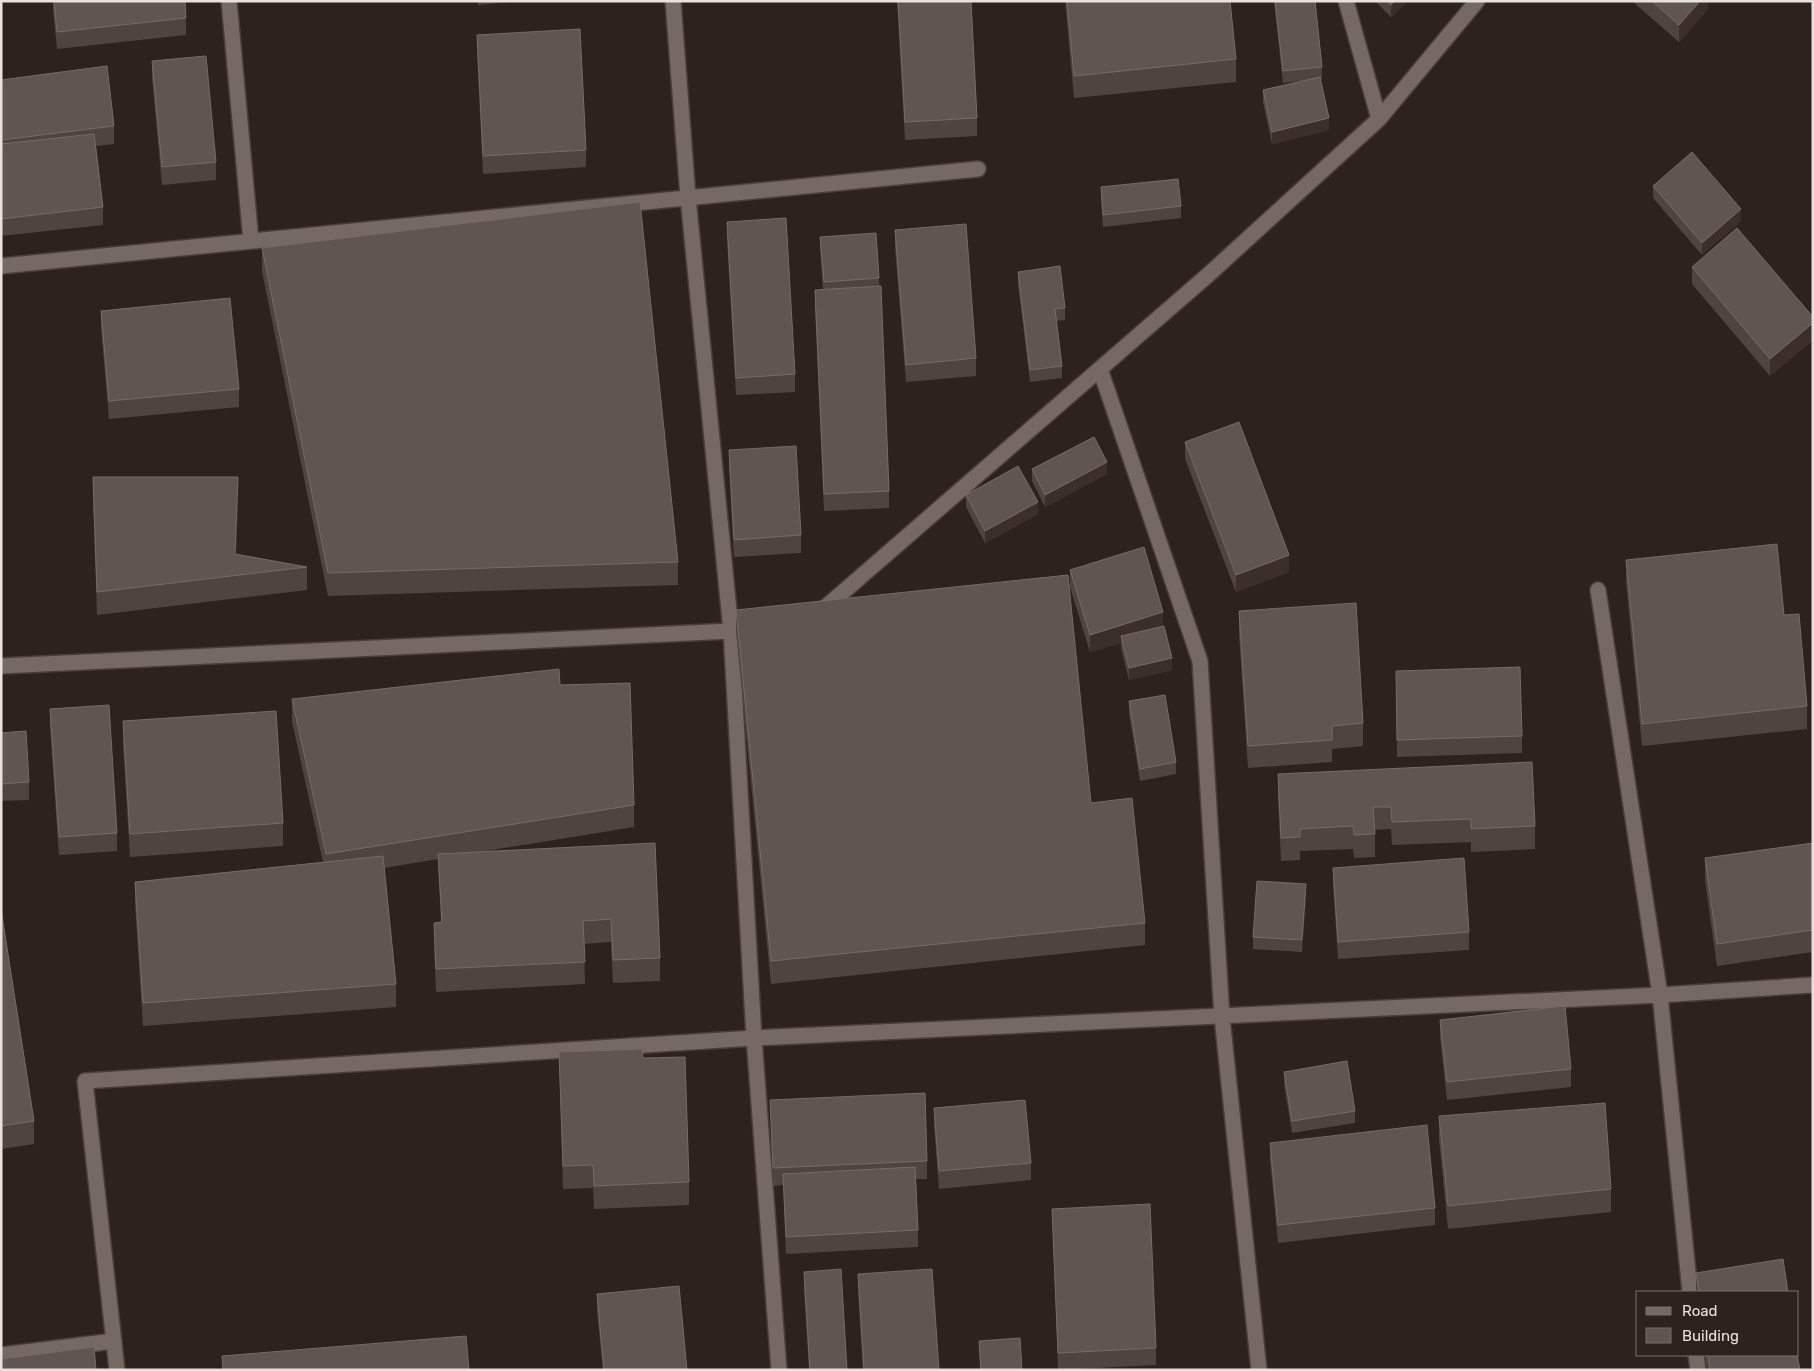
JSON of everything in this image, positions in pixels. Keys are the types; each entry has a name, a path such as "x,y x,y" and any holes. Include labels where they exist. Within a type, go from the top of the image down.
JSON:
{"street":[{"path":"229,1 251,241"},
{"path":"673,1 688,197 731,631 754,1038 779,1370"},
{"path":"1346,1 1379,119"},
{"path":"804,616 820,612 1208,275 1379,119 1477,1"},
{"path":"1,266 978,169"},
{"path":"1100,369 1200,661 1222,1016 1259,1370"},
{"path":"1598,590 1660,995 1690,1291"},
{"path":"1,666 731,631 770,624"},
{"path":"117,1370 85,1082 754,1038 1660,995 1813,985"},
{"path":"1,1355 114,1341"},
{"path":"1696,1356 1698,1370"}],"building":[{"path":"54,1 185,1 186,18 57,32"},
{"path":"898,1 971,1 977,118 905,122"},
{"path":"1067,1 1230,1 1236,59 1074,76"},
{"path":"1275,1 1315,1 1322,67 1283,71"},
{"path":"1652,1 1700,1 1679,25"},
{"path":"580,29 586,150 483,156 477,35"},
{"path":"206,56 216,162 162,167 152,61"},
{"path":"107,66 114,126 1,140 1,80"},
{"path":"1320,77 1329,118 1272,132 1263,90"},
{"path":"94,134 103,207 1,219 1,144"},
{"path":"1692,152 1741,209 1702,243 1653,186"},
{"path":"1178,179 1181,206 1103,215 1101,187"},
{"path":"640,202 678,562 328,573 262,248"},
{"path":"786,218 795,374 736,378 727,222"},
{"path":"966,224 976,358 906,365 895,230"},
{"path":"1737,228 1813,317 1813,323 1770,359 1692,267"},
{"path":"876,233 879,278 824,282 820,237"},
{"path":"1060,266 1065,308 1055,309 1062,366 1030,370 1018,272"},
{"path":"881,286 889,491 824,494 815,290"},
{"path":"230,298 239,389 109,401 101,311"},
{"path":"1239,422 1289,555 1236,575 1185,442"},
{"path":"1094,437 1107,462 1045,495 1032,469"},
{"path":"796,446 801,535 734,540 729,450"},
{"path":"1018,466 1038,502 985,531 966,495"},
{"path":"93,477 238,477 235,554 307,567 97,592"},
{"path":"1777,544 1784,615 1799,614 1807,706 1642,724 1626,560"},
{"path":"1144,547 1163,612 1090,635 1070,570"},
{"path":"1068,575 1091,803 1132,798 1145,923 771,961 736,610"},
{"path":"1356,603 1363,723 1332,726 1332,740 1248,746 1239,611"},
{"path":"1164,626 1172,658 1129,668 1121,636"},
{"path":"1520,667 1522,736 1397,740 1396,671"},
{"path":"559,669 560,685 630,683 634,805 326,854 292,699"},
{"path":"1165,695 1176,762 1140,769 1129,701"},
{"path":"109,705 117,833 59,837 50,709"},
{"path":"276,711 283,823 130,834 123,721"},
{"path":"26,731 29,782 1,784 1,733"},
{"path":"1532,762 1535,826 1471,829 1471,819 1392,822 1391,807 1373,807 1375,834 1354,835 1353,826 1300,829 1300,837 1281,838 1278,774"},
{"path":"655,843 660,958 613,960 611,919 583,921 585,962 436,969 434,923 442,922 438,854"},
{"path":"1813,843 1813,930 1717,944 1705,858"},
{"path":"383,856 396,984 143,1003 135,882"},
{"path":"1464,858 1469,932 1338,942 1333,868"},
{"path":"1257,881 1306,884 1302,940 1253,937"},
{"path":"1,909 34,1121 1,1126"},
{"path":"1565,1006 1571,1069 1447,1082 1440,1020"},
{"path":"642,1049 643,1058 685,1057 689,1182 594,1186 593,1165 563,1166 559,1052"},
{"path":"1347,1061 1355,1111 1292,1121 1284,1072"},
{"path":"925,1093 927,1161 773,1168 770,1100"},
{"path":"1025,1100 1031,1163 939,1171 934,1108"},
{"path":"1605,1103 1611,1189 1448,1206 1439,1116"},
{"path":"1427,1125 1435,1208 1278,1225 1270,1143"},
{"path":"915,1167 918,1230 786,1237 783,1174"},
{"path":"1150,1204 1156,1348 1058,1353 1052,1209"},
{"path":"1783,1259 1788,1291 1699,1291 1696,1273"},
{"path":"841,1269 847,1370 810,1370 804,1272"},
{"path":"932,1269 939,1370 864,1370 858,1274"},
{"path":"679,1286 687,1370 604,1370 597,1294"},
{"path":"466,1336 469,1370 223,1370 222,1356"},
{"path":"1020,1338 1022,1370 981,1370 979,1341"},
{"path":"94,1347 96,1370 1,1370 1,1359"},
{"path":"1708,1356 1797,1356 1800,1370 1710,1370"}]}
